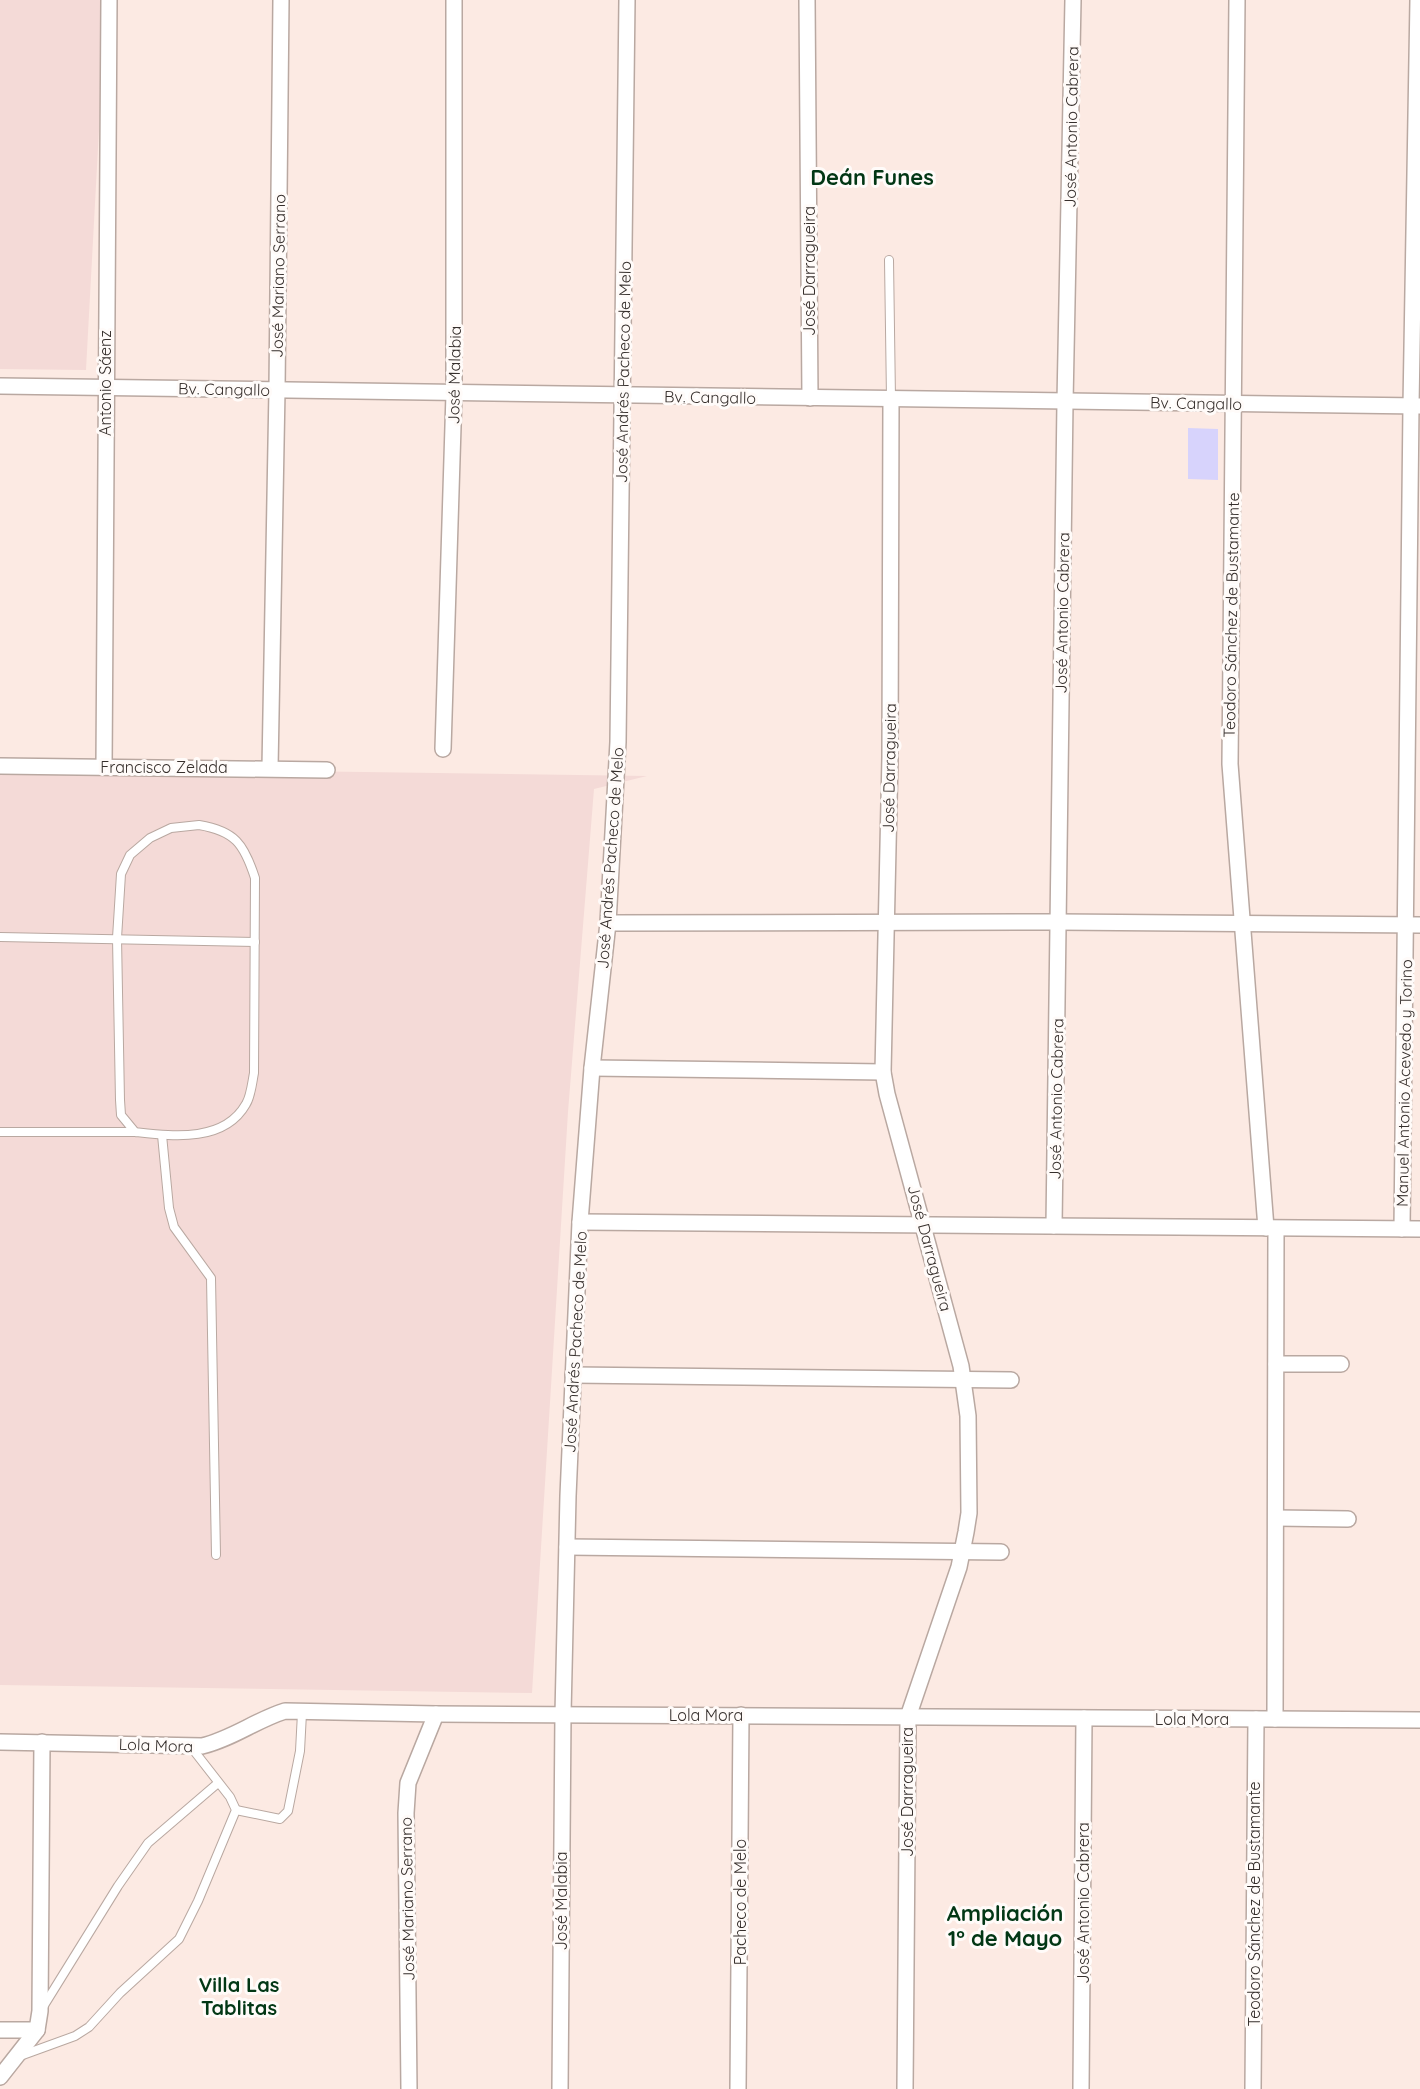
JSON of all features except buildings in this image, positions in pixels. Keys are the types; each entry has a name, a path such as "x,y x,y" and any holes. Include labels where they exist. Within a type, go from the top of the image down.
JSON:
{"street":[{"name":"Antonio Sáenz","path":"104,767 109,0"},
{"name":"José Mariano Serrano","path":"270,768 281,0"},
{"name":"José Malabia","path":"443,749 454,394 454,0"},
{"name":"José Andrés Pacheco de Melo","path":"563,1714 580,1222 592,1068 608,923 618,742 627,0"},
{"name":"José Darragueira","path":"807,0 810,398"},
{"name":"José Antonio Cabrera","path":"1054,1226 1073,0"},
{"name":"Teodoro Sánchez de Bustamante","path":"1237,0 1230,764 1242,924 1271,1228 1276,1364 1275,1719"},
{"name":"Manuel Antonio Acevedo y Torino","path":"1402,1229 1413,925 1418,0"},
{"name":"Bv. Cangallo","path":"0,386 1416,406"},
{"name":"José Darragueira","path":"891,399 890,757 883,1072 887,1094 962,1366 968,1416 969,1513 959,1567 908,1717 905,2089"},
{"name":"Francisco Zelada","path":"0,766 327,770"},
{"path":"608,923 1058,922 1413,925"},
{"path":"592,1068 883,1072"},
{"path":"580,1222 1420,1230"},
{"path":"1276,1364 1341,1364"},
{"path":"573,1376 1011,1380"},
{"path":"1276,1518 1348,1519"},
{"path":"567,1547 1001,1552"},
{"name":"Lola Mora","path":"0,1742 202,1746 221,1742 285,1711 302,1713 1420,1720"},
{"name":"José Mariano Serrano","path":"409,2089 406,1813 408,1783 436,1714"},
{"name":"José Malabia","path":"560,2089 563,1714"},
{"name":"Pacheco de Melo","path":"738,2089 741,1715"},
{"name":"José Antonio Cabrera","path":"1081,2089 1084,1718"},
{"name":"Teodoro Sánchez de Bustamante","path":"1253,2089 1256,1719"},
{"path":"0,2077 37,2030 40,2011 42,1742"},
{"path":"0,2030 37,2030"}],"lane":[{"path":"889,260 891,399"},
{"path":"0,1132 135,1132 195,1135 224,1127 239,1114 248,1102 254,1073 255,878 248,856 237,841 220,828 199,825 171,828 150,838 130,855 121,874 117,938 120,1100 121,1115 135,1132"},
{"path":"0,937 255,942"},
{"path":"162,1135 169,1208 174,1227 183,1242 207,1269 211,1278 216,1555"},
{"path":"236,1810 280,1819 288,1811 300,1751 302,1713"},
{"path":"16,2058 75,2036 89,2027 120,1993 179,1939 198,1901 236,1810 230,1797 190,1746"},
{"path":"40,2011 118,1886 148,1843 218,1783"}],"shaded area":[{"path":"0,0 106,0 86,370 0,369"},
{"path":"0,767 647,776 594,789 568,1112 532,1693 0,1685"}],"district":[{"name":"Deán Funes","path":"872,177"},
{"name":"Ampliación 1° de Mayo","path":"1005,1926"},
{"name":"Villa Las Tablitas","path":"239,1996"}]}
